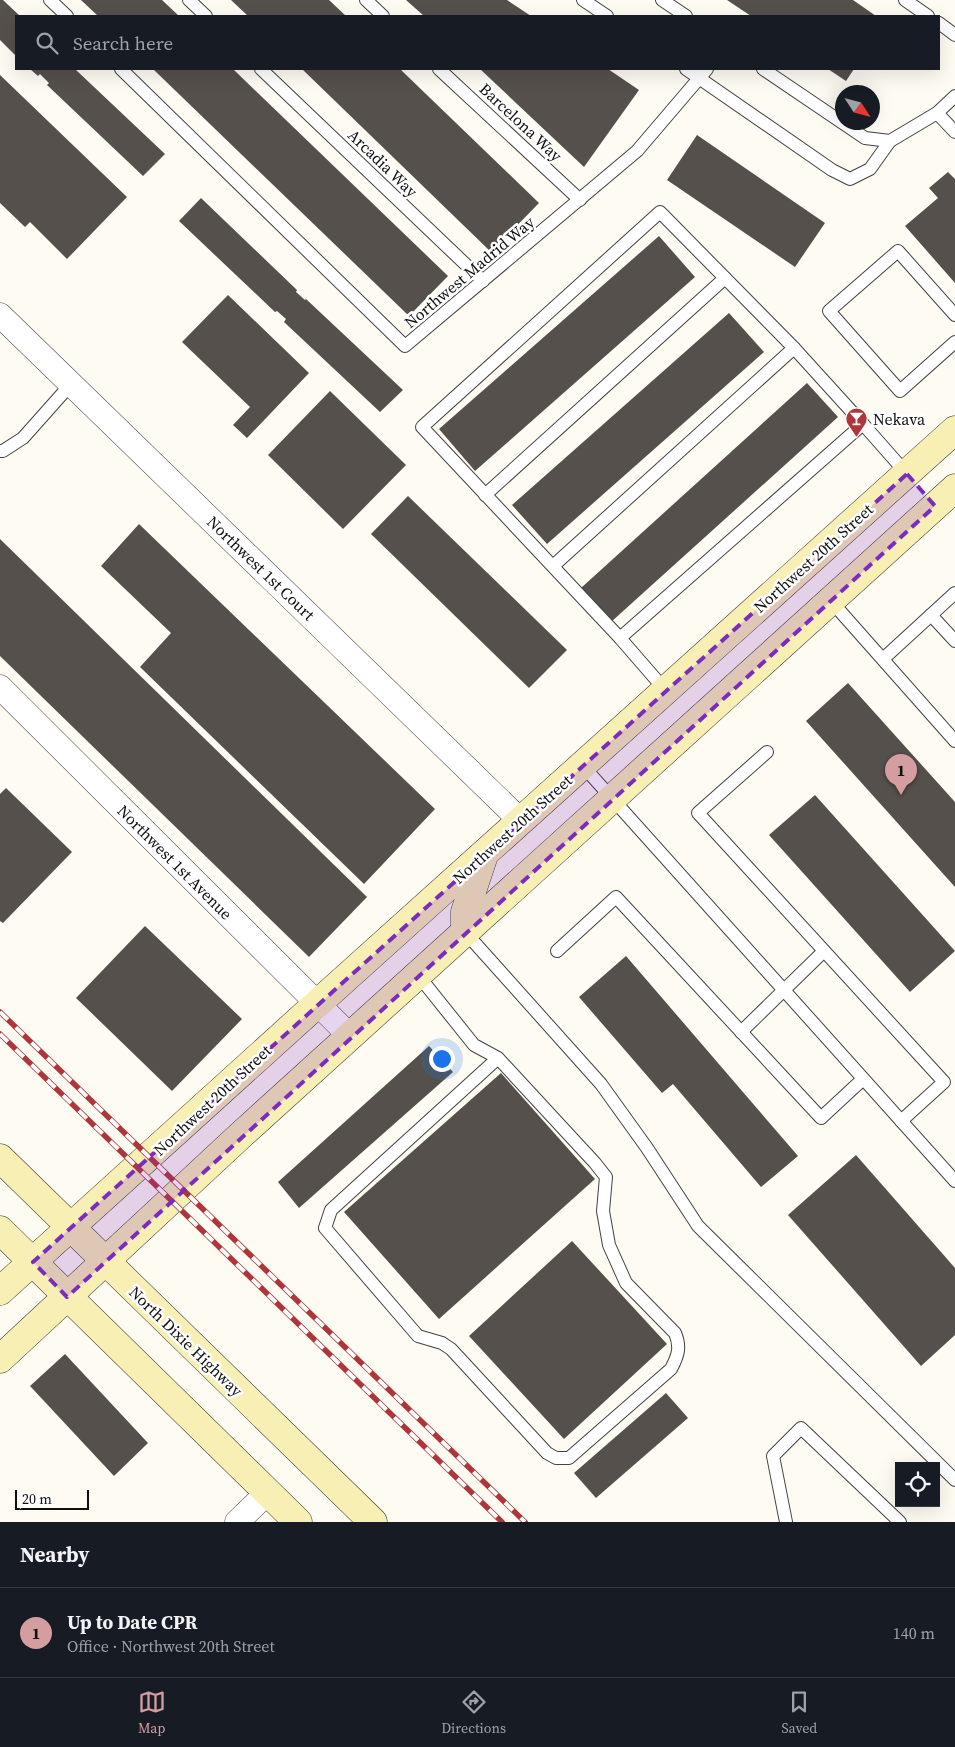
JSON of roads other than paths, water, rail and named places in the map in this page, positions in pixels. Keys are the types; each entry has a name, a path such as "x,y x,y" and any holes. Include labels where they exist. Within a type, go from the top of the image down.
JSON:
{"street":[{"name":"Northwest 1st Court","path":"4,326 72,384 521,821"},
{"name":"Northwest 20th Street","path":"0,1291 316,1004 955,430"},
{"path":"0,1359 350,1036 945,497 907,474"},
{"name":"Northwest 1st Avenue","path":"0,687 350,1036"},
{"path":"465,932 465,912 484,854"},
{"name":"North Dixie Highway","path":"0,1158 104,1262 373,1522"},
{"path":"0,1230 298,1522"},
{"path":"238,1522 267,1492"}],"lane":[{"path":"50,0 66,15"},
{"path":"189,0 205,15"},
{"path":"366,0 382,15"},
{"path":"583,0 606,15"},
{"path":"662,0 684,15"},
{"path":"905,0 927,15"},
{"path":"940,25 955,35"},
{"name":"Northwest Madrid Way","path":"122,70 405,346 638,151 703,73"},
{"name":"Arcadia Way","path":"262,70 483,281"},
{"name":"Barcelona Way","path":"440,70 580,200"},
{"path":"690,70 703,73 832,170 850,179 870,169 890,141 937,113 955,96"},
{"path":"765,70 865,138 890,141"},
{"path":"937,113 955,132"},
{"path":"666,691 620,638 422,427 443,407 660,212 794,348 907,474"},
{"path":"955,315 898,251 830,311 900,391 955,342"},
{"path":"485,494 725,278"},
{"path":"553,566 794,348"},
{"path":"0,451 23,438 72,384"},
{"path":"620,638 863,424"},
{"path":"883,659 955,594"},
{"path":"831,601 955,741"},
{"path":"931,615 955,641"},
{"path":"767,752 698,813 944,1082 901,1121"},
{"path":"582,766 955,1181"},
{"path":"557,951 616,897 821,1118 863,1079"},
{"path":"465,932 601,1084 647,1148 698,1226 955,1480"},
{"path":"741,1032 824,951"},
{"path":"418,975 474,1045 498,1058 606,1177 603,1211 609,1245 626,1283 675,1333 679,1342 678,1356 671,1369 569,1458 556,1458 547,1453 451,1349 442,1343 418,1336 325,1228 331,1210 498,1058"},
{"path":"786,1522 773,1456 801,1428 900,1522"}],"railway":[{"path":"0,1012 525,1522"},
{"path":"0,1034 502,1522"}],"place":[{"name":"Nekava","path":"857,438"},
{"name":"Up to Date CPR","path":"901,795"}]}
